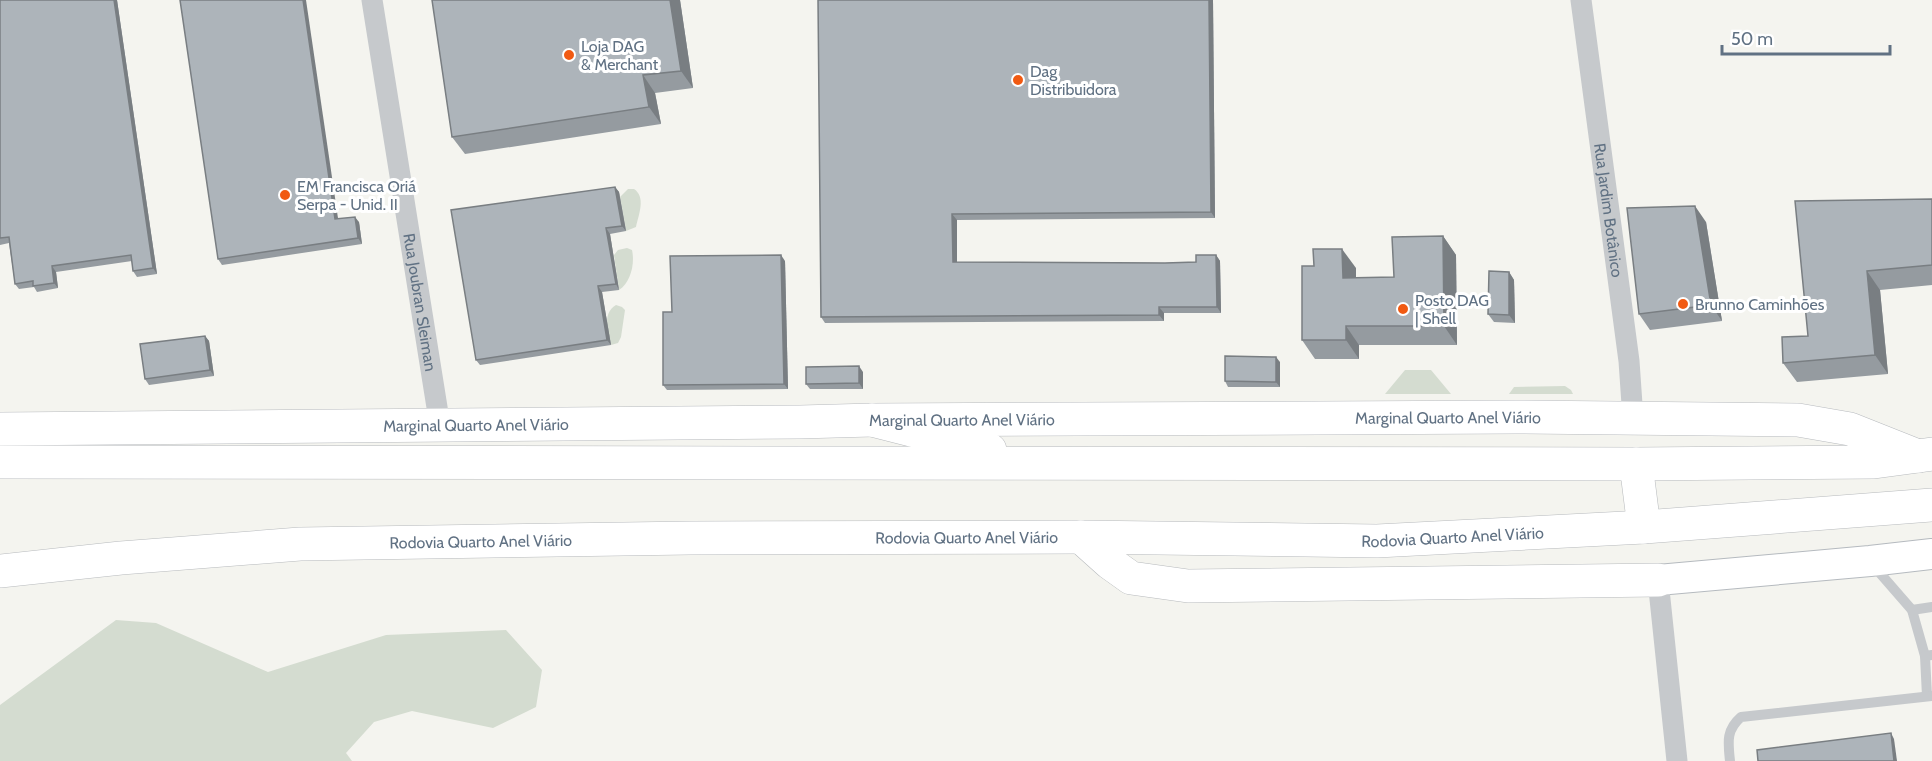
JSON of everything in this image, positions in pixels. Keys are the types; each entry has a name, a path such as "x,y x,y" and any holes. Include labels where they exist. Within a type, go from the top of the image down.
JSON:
{"main road":[{"name":"Marginal Quarto Anel Viário","path":"0,429 872,420 1516,417 1798,420 1850,429 1925,455"},
{"path":"872,420 953,442 1050,464"},
{"path":"0,462 1636,464 1874,462 1925,455"},
{"path":"1636,464 1644,527"},
{"name":"Rodovia Quarto Anel Viário","path":"0,571 121,558 300,544 690,538 1081,537 1377,541 1644,527 1932,505"},
{"path":"1081,537 1131,578 1188,586 1658,580"}],"street":[{"name":"Rua Joubran Sleiman","path":"372,0 440,426"},
{"name":"Rua Jardim Botânico","path":"1581,0 1629,361 1634,419"},
{"path":"1677,761 1658,580 1932,554"}],"lane":[{"path":"1730,761 1728,741 1730,730 1742,717 1930,696 1929,655 1912,610 1870,561"},
{"path":"1912,610 1932,607"}],"shaded area":[{"path":"628,189 638,192 641,206 636,227 626,231 620,197"},
{"path":"627,248 632,250 633,261 627,282 619,290 614,255 618,250"},
{"path":"616,305 625,310 621,337 618,343 611,345 607,318 611,309"},
{"path":"1405,370 1431,370 1451,394 1385,394"},
{"path":"1565,386 1573,394 1509,394 1514,387"},
{"path":"116,620 156,623 268,672 386,635 506,630 542,670 536,707 493,728 412,711 374,722 346,753 352,761 0,761 0,705"}],"building":[{"path":"0,0 114,0 153,268 133,271 131,255 52,266 54,283 33,286 33,281 15,284 9,237 0,238"},
{"path":"180,0 303,0 335,219 355,217 358,238 218,259"},
{"name":"Loja DAG & Merchant","path":"432,0 670,0 681,71 643,75 649,107 452,137"},
{"name":"Dag Distribuidora","path":"818,0 1209,0 1211,212 952,214 953,262 1165,263 1196,262 1196,255 1216,255 1217,307 1159,307 1159,315 821,317"},
{"path":"615,187 622,226 606,228 616,284 598,286 607,340 476,360 451,210"},
{"path":"1932,199 1932,265 1867,271 1875,355 1783,363 1782,337 1808,336 1795,201"},
{"path":"1695,206 1711,305 1639,314 1627,208"},
{"path":"1443,236 1444,326 1346,326 1346,340 1302,340 1302,266 1314,266 1313,249 1342,249 1343,278 1394,277 1392,237"},
{"path":"781,255 784,384 663,385 663,312 672,312 670,256"},
{"path":"1489,271 1509,272 1509,315 1488,314"},
{"path":"205,336 210,370 145,379 140,344"},
{"path":"1225,356 1276,357 1276,382 1225,381"},
{"path":"859,366 859,383 806,384 806,367"},
{"path":"1891,733 1894,761 1758,761 1757,750"}],"place":[{"name":"Loja DAG & Merchant","path":"569,55"},
{"name":"Dag Distribuidora","path":"1018,80"},
{"name":"EM Francisca Oriá Serpa - Unid. II","path":"285,195"},
{"name":"Brunno Caminhões","path":"1683,304"},
{"name":"Posto DAG | Shell","path":"1403,309"}]}
